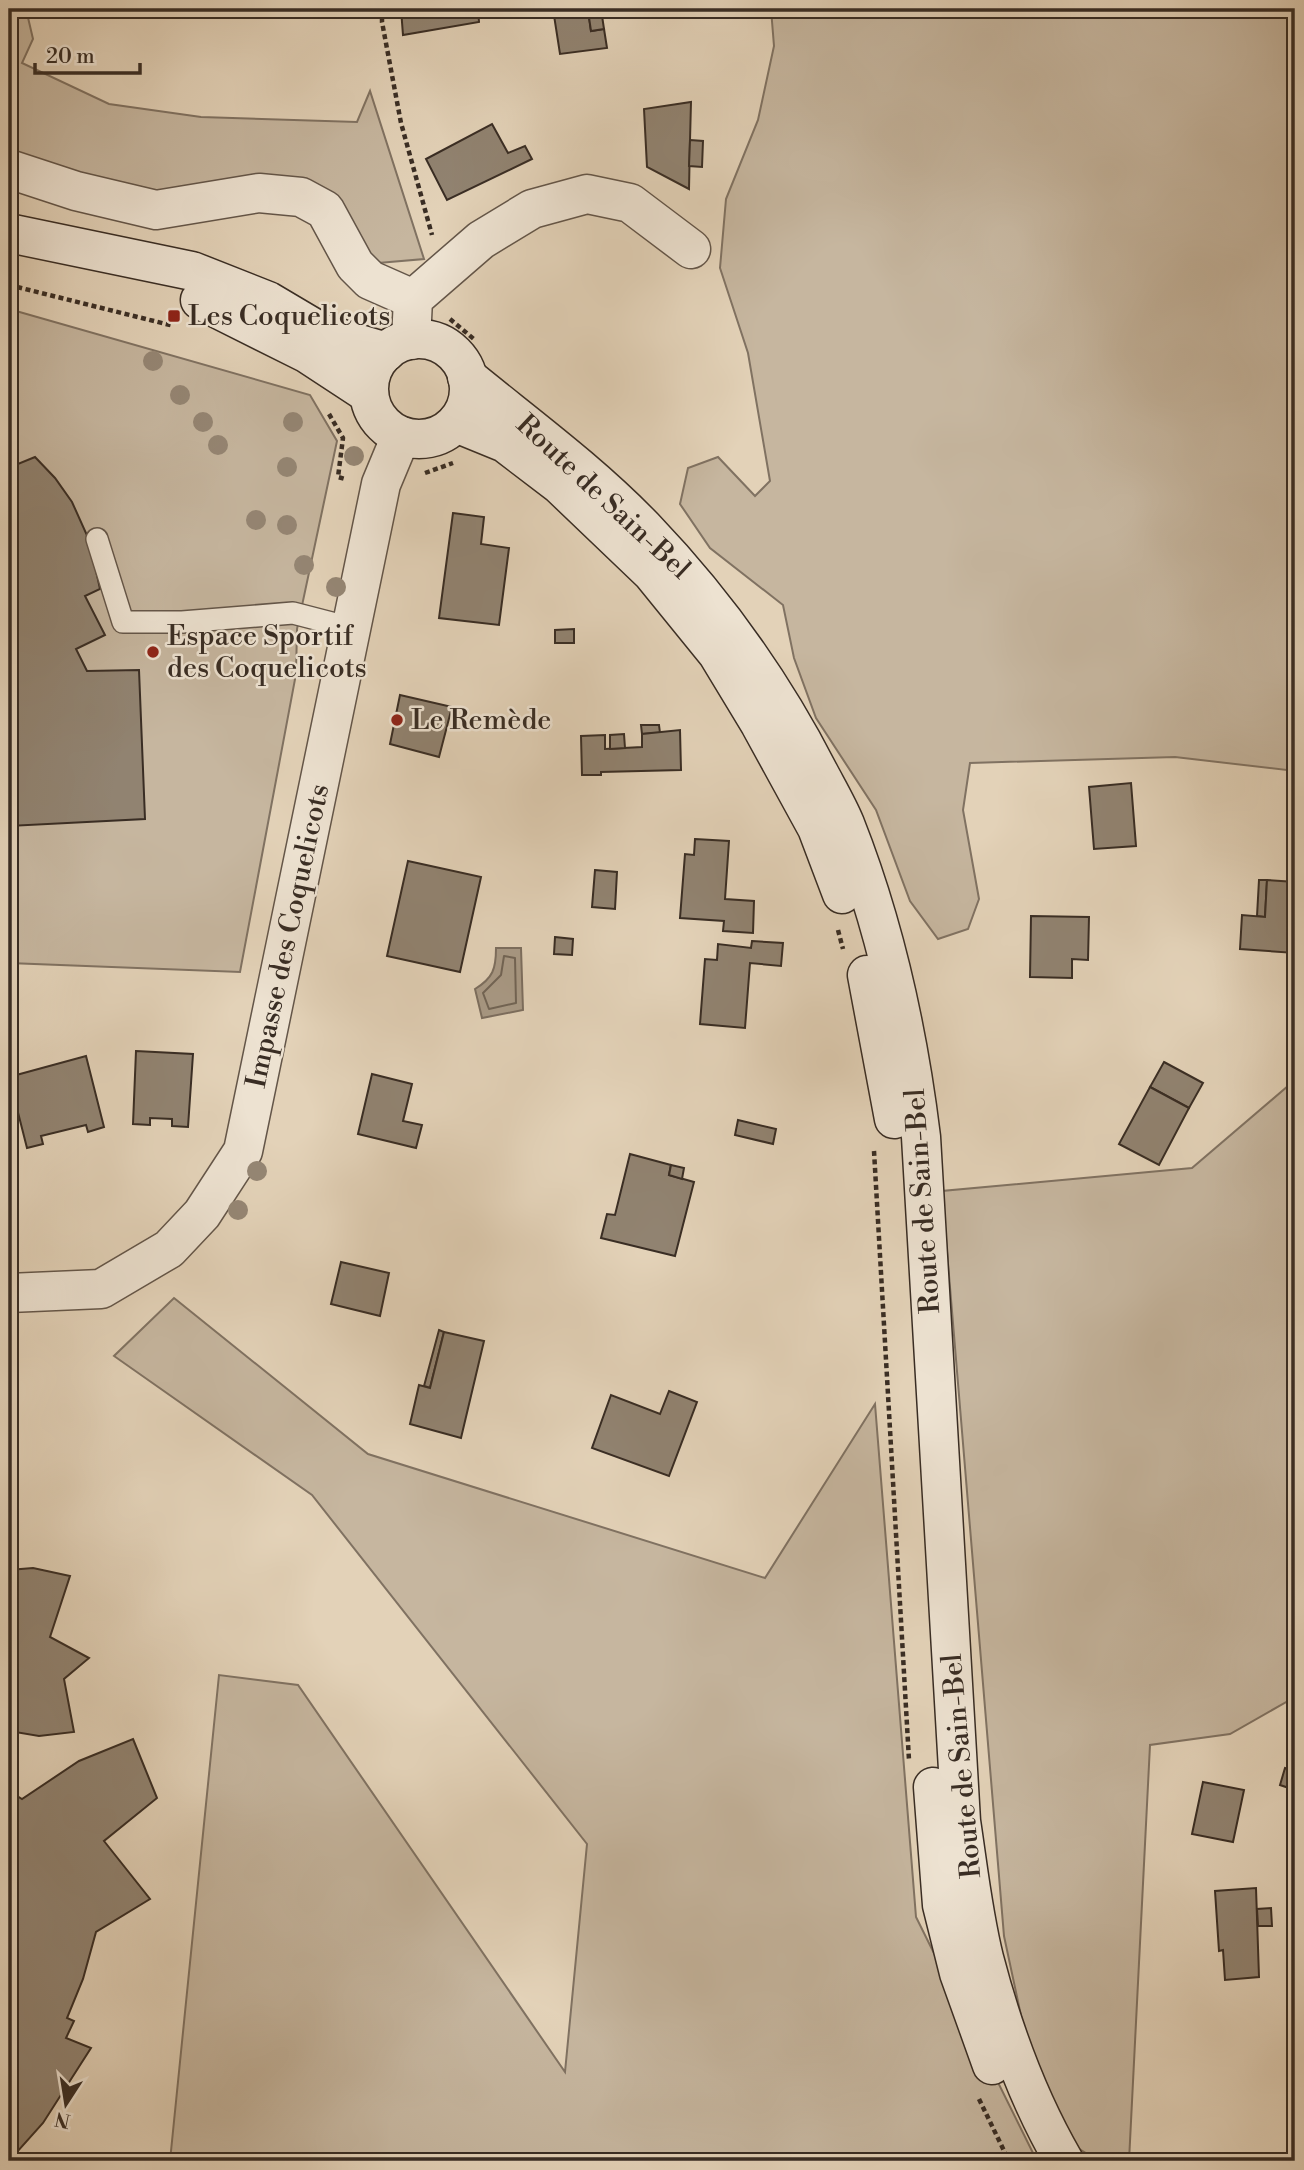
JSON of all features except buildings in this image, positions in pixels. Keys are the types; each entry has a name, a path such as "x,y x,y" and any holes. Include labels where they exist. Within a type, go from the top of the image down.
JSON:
{"main road":[{"path":"9,169 76,191 156,210 259,193 301,197 325,210 355,265 370,280 413,299"},
{"path":"9,233 192,271 268,301 322,334 399,346 426,340 444,346 459,359 467,377 469,393 456,423 425,439 401,436 379,419 369,394 372,371 399,346 413,299 481,240 532,209 587,194 630,203 691,249"},
{"path":"15,272 204,301 308,354 369,394"},
{"name":"Route de Sain-Bel","path":"467,377 523,419 572,462 642,526 696,584 789,714 845,823 885,944 909,1045 921,1137 961,1821 969,1870 984,1957 1006,2029 1045,2128 1064,2161"},
{"name":"Route de Sain-Bel","path":"456,423 505,443 560,485 652,573 717,653 817,828 859,938 895,1124 942,1906 959,1973 982,2039 1017,2126 1036,2161"},
{"name":"Impasse des Coquelicots","path":"9,1293 101,1289 169,1250 202,1214 243,1151 381,484 401,436"}],"lane":[{"path":"97,539 123,622 182,622 293,613 351,628"}],"path":[{"path":"382,9 382,22 401,123 443,273"},
{"path":"9,285 15,272 185,328"},
{"path":"325,408 343,438 338,477 350,479"},
{"path":"421,474 459,461"},
{"path":"837,926 844,953"},
{"name":"Route de Sain-Bel","path":"874,1139 909,1761"},
{"path":"977,2095 1009,2161"}],"shaded area":[{"path":"9,9 26,9 33,39 22,63 109,104 201,117 357,122 370,91 424,259 355,265 325,210 156,210 9,169"},
{"path":"771,9 1295,9 1295,771 1175,757 970,763 963,810 979,899 968,929 938,939 910,901 876,810 816,718 794,658 783,605 710,548 680,504 688,468 718,457 755,496 770,481 748,353 720,268 726,199 758,120 774,46"},
{"name":"Espace Sportif des Coquelicots","path":"9,309 310,395 337,441 297,629 296,674 240,972 9,963"},
{"path":"1295,1080 1295,1697 1230,1734 1150,1745 1129,2161 1099,2161 1045,2128 1004,1936 942,1191 1192,1168"},
{"path":"174,1298 368,1454 765,1578 875,1404 916,1917 1037,2161 170,2161 219,1675 298,1685 565,2072 587,1844 312,1495 114,1356"}],"water":[{"path":"496,948 521,948 523,1010 482,1018 475,989 486,981 492,972"}],"place":[{"name":"Les Coquelicots","path":"174,316"},
{"name":"Espace Sportif des Coquelicots","path":"153,652"},
{"name":"Le Remède","path":"397,720"}]}
